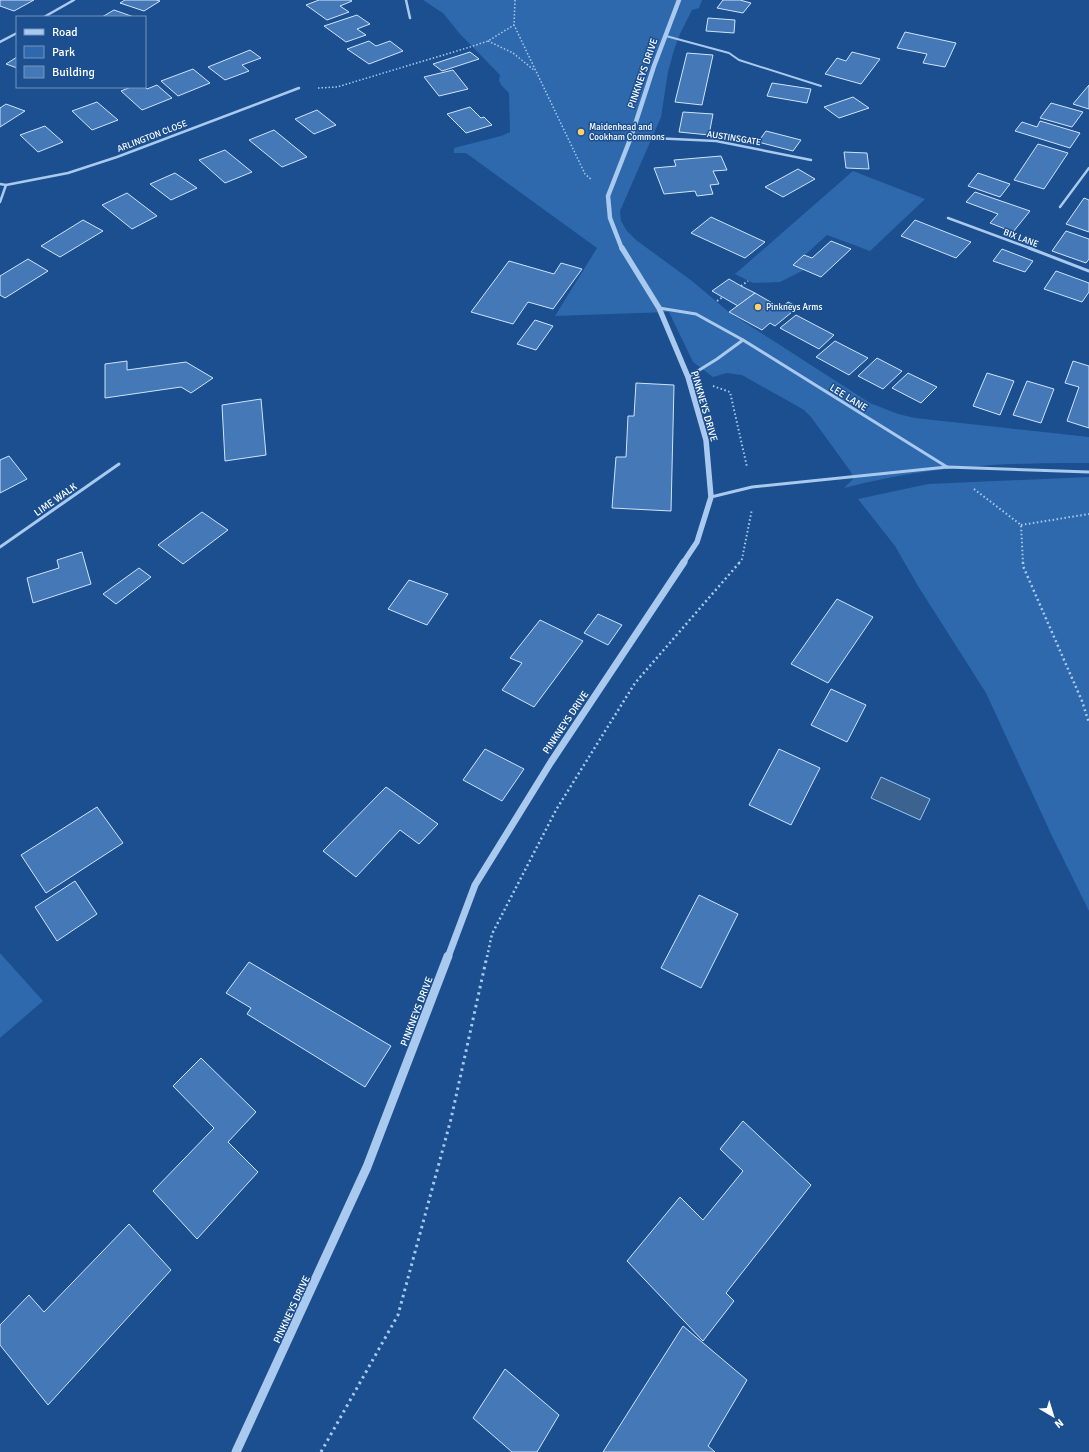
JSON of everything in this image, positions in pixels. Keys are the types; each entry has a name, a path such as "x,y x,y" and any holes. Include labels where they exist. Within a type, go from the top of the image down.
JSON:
{"street":[{"path":"46,16 74,0"},
{"path":"406,0 410,18"},
{"name":"PINKNEYS DRIVE","path":"236,1452 367,1167 475,885 550,762 697,542 711,497 706,440 688,377 659,308 623,251 610,218 608,196 631,137 654,66 679,0"},
{"path":"0,42 16,34"},
{"name":"ARLINGTON CLOSE","path":"6,185 68,173 299,88"},
{"name":"AUSTINSGATE","path":"631,137 716,141 811,160"},
{"path":"1060,208 1089,168"},
{"path":"0,184 6,185 0,202"},
{"name":"BIX LANE","path":"948,218 1089,271"},
{"name":"LEE LANE","path":"659,308 696,314 742,340 947,467"},
{"path":"688,377 717,359 742,340"},
{"name":"LIME WALK","path":"0,547 119,464"},
{"name":"LEE LANE","path":"711,497 752,487 947,467 1089,472"}],"lane":[{"path":"666,36 728,53 739,60 821,86"}],"path":[{"path":"514,0 514,25 534,70 575,150 585,174 608,196"},
{"path":"299,88 337,87 488,42 514,25"},
{"path":"488,42 513,53 534,70"},
{"path":"741,286 748,281"},
{"path":"322,1452 398,1315 451,1119 492,934 556,810 635,683 742,559 754,498 730,392 688,377"},
{"path":"947,467 1021,526 1023,566 1082,701 1089,723"},
{"path":"1021,526 1089,514"}],"green space":[{"path":"423,0 702,0 699,8 692,10 680,34 668,72 661,117 620,211 621,221 627,231 636,240 692,281 730,313 870,403 898,414 915,418 1089,437 1089,463 965,467 904,475 844,488 853,479 851,472 811,417 804,410 742,375 727,373 713,377 693,362 669,312 555,316 597,248 466,153 454,153 454,148 501,136 510,132 509,93 501,85 499,80 500,75 460,34 443,13"},
{"path":"853,171 925,199 870,251 827,235 794,265 804,270 780,282 753,283 735,274"},
{"path":"1089,477 1089,911 1052,836 986,693 918,586 895,546 858,499 928,484"},
{"path":"0,953 43,1001 0,1038"}],"shaded area":[{"path":"881,777 930,799 920,820 871,798"}],"building":[{"path":"0,0 34,0 14,11 0,6"},
{"path":"125,0 160,1 144,11 120,3"},
{"path":"319,0 352,1 340,6 349,12 327,20 306,5"},
{"path":"723,0 740,0 751,3 743,13 717,8"},
{"path":"114,10 131,16 104,16"},
{"path":"357,15 370,24 357,29 366,35 346,42 324,26"},
{"path":"708,18 735,20 734,33 706,31"},
{"path":"905,32 956,43 945,67 923,63 927,54 897,48"},
{"path":"369,41 376,46 390,41 403,51 369,64 347,49"},
{"path":"250,50 261,58 242,65 249,71 225,80 208,67"},
{"path":"470,52 479,59 442,71 433,64"},
{"path":"852,52 880,59 861,84 825,74 837,58 846,61"},
{"path":"687,53 713,55 702,105 675,102"},
{"path":"16,58 16,68 6,64"},
{"path":"193,69 210,83 178,96 161,81"},
{"path":"453,70 468,89 439,96 424,77"},
{"path":"772,83 811,89 807,103 767,96"},
{"path":"157,85 172,98 142,110 121,91 128,88 147,89"},
{"path":"1089,85 1089,109 1073,104"},
{"path":"853,97 869,108 839,118 824,107"},
{"path":"97,102 118,120 92,130 72,111"},
{"path":"1051,103 1083,112 1072,127 1040,118"},
{"path":"6,104 25,111 0,127 0,108"},
{"path":"470,107 481,118 484,117 492,125 466,133 447,114"},
{"path":"317,110 336,125 314,134 295,119"},
{"path":"683,112 713,114 709,135 679,132"},
{"path":"1040,121 1080,133 1070,148 1015,131 1022,122 1037,127"},
{"path":"45,126 63,142 38,152 20,135"},
{"path":"274,130 307,157 282,167 249,140"},
{"path":"766,131 801,140 793,151 758,142"},
{"path":"1038,144 1068,153 1044,189 1014,180"},
{"path":"225,150 252,172 225,183 199,160"},
{"path":"844,152 867,153 869,169 846,168"},
{"path":"721,156 727,170 713,171 719,184 710,185 713,194 697,196 695,191 664,194 654,168 676,166 674,160"},
{"path":"798,169 815,179 783,197 765,187"},
{"path":"175,173 197,188 171,200 150,184"},
{"path":"978,173 1010,184 1000,197 968,186"},
{"path":"975,192 1030,211 1013,232 990,223 998,214 966,202"},
{"path":"127,193 157,216 132,229 102,205"},
{"path":"1084,198 1089,200 1089,232 1066,224"},
{"path":"711,217 765,242 745,258 691,233"},
{"path":"83,220 103,231 60,257 41,246"},
{"path":"915,220 971,242 956,258 901,236"},
{"path":"1066,231 1089,239 1089,259 1086,263 1052,251"},
{"path":"831,241 851,249 821,277 793,265 804,255 812,258"},
{"path":"1002,249 1033,261 1025,272 993,261"},
{"path":"28,259 48,271 5,298 0,295 0,276"},
{"path":"509,261 554,274 561,263 582,269 553,309 528,302 513,324 471,312"},
{"path":"1056,271 1089,283 1089,292 1082,302 1044,289"},
{"path":"729,279 755,293 738,306 712,291"},
{"path":"755,293 781,308 788,302 798,307 775,326 770,323 762,330 729,312"},
{"path":"796,315 834,335 819,349 780,328"},
{"path":"535,320 553,326 536,350 517,344"},
{"path":"835,341 868,358 849,375 816,357"},
{"path":"877,358 902,371 883,389 858,376"},
{"path":"127,361 127,370 186,362 213,378 191,393 181,387 105,398 105,364"},
{"path":"1073,361 1089,366 1089,428 1067,421 1079,387 1065,383"},
{"path":"908,373 937,387 921,403 892,388"},
{"path":"987,373 1014,381 1000,415 973,406"},
{"path":"1027,381 1054,389 1041,423 1013,415"},
{"path":"636,383 674,385 671,511 612,508 616,457 626,457 628,416 634,416"},
{"path":"261,399 266,455 225,461 222,405"},
{"path":"9,456 27,479 0,493 0,460"},
{"path":"202,512 228,530 183,564 158,545"},
{"path":"82,552 91,584 33,603 27,578 59,568 57,560"},
{"path":"139,568 151,577 116,604 103,594"},
{"path":"409,580 448,594 427,625 388,609"},
{"path":"837,599 873,617 828,683 791,664"},
{"path":"598,614 622,625 608,645 584,633"},
{"path":"540,620 583,641 534,707 502,690 522,663 510,658"},
{"path":"831,689 866,705 847,742 811,725"},
{"path":"485,749 524,769 502,801 463,780"},
{"path":"779,749 820,768 791,825 749,805"},
{"path":"386,787 438,824 419,844 400,830 356,877 323,851"},
{"path":"97,807 123,843 46,893 21,855"},
{"path":"75,881 97,914 57,941 35,907"},
{"path":"699,895 738,914 701,988 661,968"},
{"path":"249,962 391,1046 365,1087 247,1014 251,1008 226,993"},
{"path":"201,1058 256,1112 228,1142 258,1172 197,1239 153,1191 214,1128 173,1086"},
{"path":"743,1121 811,1185 726,1293 734,1301 703,1341 627,1261 680,1197 703,1220 743,1171 720,1149"},
{"path":"129,1224 171,1270 48,1405 0,1345 0,1325 29,1295 44,1312"},
{"path":"683,1326 747,1380 708,1446 715,1452 603,1452"},
{"path":"505,1369 559,1415 537,1452 512,1452 473,1418"}],"place":[{"name":"Maidenhead and Cookham Commons","path":"581,132"},
{"name":"Pinkneys Arms","path":"758,307"}]}
